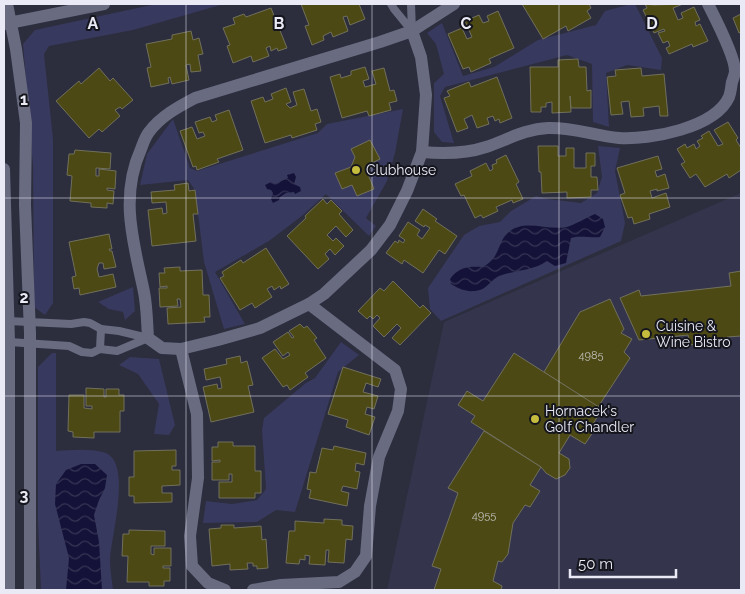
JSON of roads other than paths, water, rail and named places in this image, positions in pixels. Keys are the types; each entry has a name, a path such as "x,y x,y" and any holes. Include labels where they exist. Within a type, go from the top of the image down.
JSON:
{"street":[{"path":"7,4 8,24 26,123 30,343 30,590"},
{"path":"8,24 104,4"},
{"path":"412,31 421,56 426,95 422,152 407,191 390,225 371,250 324,294 260,328 181,349 162,348 148,338 144,294 134,250 130,220 130,191 136,159 148,132 171,111 195,98 412,31 454,4"},
{"path":"422,152 459,153 486,147 518,134 546,128 570,128 620,138 659,136 688,128 722,107 737,81 727,45 708,4"},
{"path":"4,169 9,342 9,590"},
{"path":"253,590 281,584 339,582 355,572 366,556 370,506 379,457 398,411 402,389 395,370 308,304"},
{"path":"181,349 197,414 198,478 190,536 192,566 208,583 225,590"}],"lane":[{"path":"392,4 412,31"},
{"path":"411,4 412,31"},
{"path":"8,321 71,324 84,322 101,329 148,338"},
{"path":"100,349 101,329"},
{"path":"9,342 69,346 82,352 92,353 100,349 117,352 148,338"}],"water":[{"path":"294,173 296,177 294,184 300,187 301,191 295,194 294,192 286,193 273,203 271,199 273,193 265,185 271,182 275,184 288,178 287,175"},
{"path":"595,214 603,219 605,227 600,237 571,238 566,263 555,266 547,261 530,269 505,274 494,279 483,289 476,291 465,290 451,284 450,279 460,270 469,267 483,267 489,263 495,256 505,236 516,228 523,226 567,227"},
{"path":"81,464 95,464 107,475 105,488 94,515 99,542 102,590 66,590 69,558 55,504 56,484 66,470"}],"place":[{"name":"Clubhouse","path":"356,170"},
{"name":"Cuisine & Wine Bistro","path":"646,334"},
{"name":"Hornacek's Golf Chandler","path":"535,419"}]}
